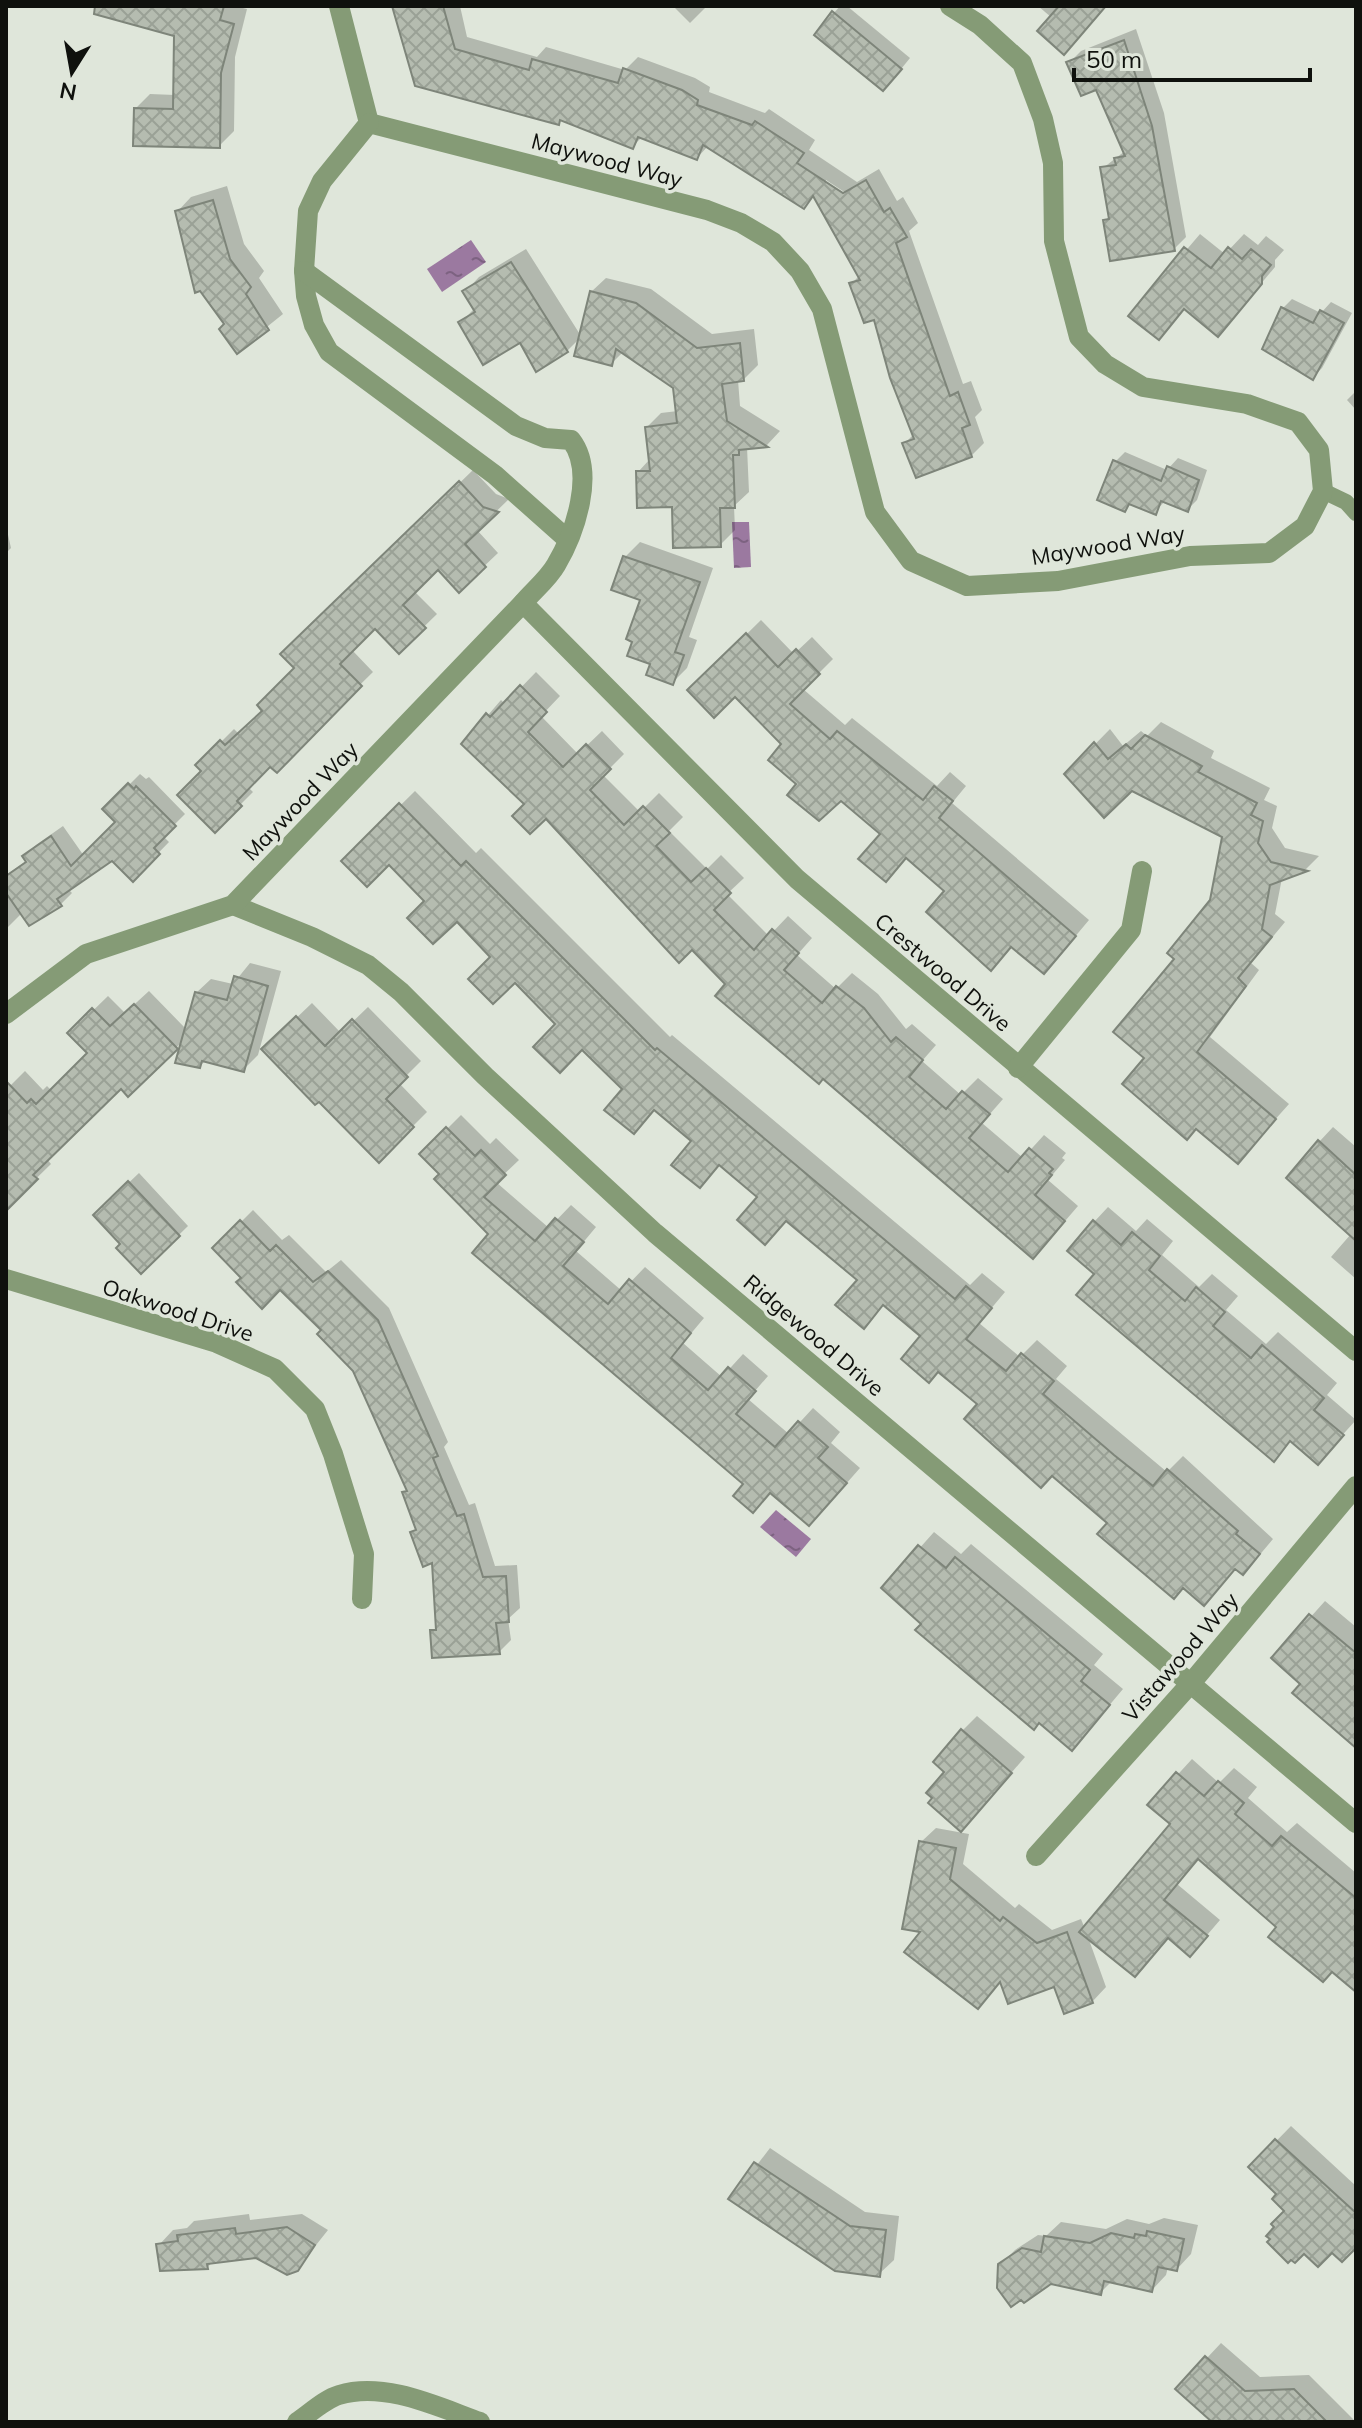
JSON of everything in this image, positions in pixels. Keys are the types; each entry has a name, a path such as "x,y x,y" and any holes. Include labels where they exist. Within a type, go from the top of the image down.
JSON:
{"street":[{"path":"339,6 369,123 322,181 308,211 304,271 314,325 329,352 495,475 567,539"},
{"path":"950,6 980,25 1022,63 1043,119 1053,163 1054,241 1079,337 1105,364 1143,387 1247,404 1298,422 1319,450 1323,491"},
{"name":"Maywood Way","path":"369,123 707,210 741,223 773,242 800,271 822,309 875,512 911,561 967,586 1058,581 1190,556 1269,553 1305,526 1323,491"},
{"name":"Maywood Way","path":"6,1014 86,954 233,905 523,603 556,566 567,539 580,496 582,471 580,451 571,440 545,438 516,426 304,271"},
{"name":"Crestwood Drive","path":"523,603 797,879 1356,1351"},
{"path":"1018,1068 1131,930 1142,871"},
{"name":"Ridgewood Drive","path":"233,905 312,937 368,965 401,992 485,1076 655,1233 1356,1823"},
{"name":"Oakwood Drive","path":"6,1279 217,1343 275,1369 315,1409 333,1454 364,1554 362,1599"},
{"name":"Vistawood Way","path":"1036,1856 1192,1682 1356,1486"},
{"path":"297,2422 339,2395 376,2392 414,2398 480,2422"}],"lane":[{"path":"1323,491 1346,502 1356,513"}],"water":[{"path":"471,240 486,262 442,292 427,269"},
{"path":"732,522 749,522 751,567 734,568"},
{"path":"776,1510 811,1539 796,1557 760,1527"}],"building":[{"path":"95,6 224,6 220,20 234,24 221,73 220,148 133,146 134,108 173,109 174,36 94,14"},
{"path":"392,6 443,6 455,49 529,70 532,59 618,83 623,68 682,90 698,100 697,105 752,125 755,121 804,153 797,163 843,193 866,180 884,212 890,208 907,237 896,243 950,396 958,392 970,425 962,428 972,457 916,478 902,443 914,439 890,378 874,320 864,323 849,283 860,280 813,196 804,209 703,145 697,160 638,137 633,149 560,120 559,125 415,86"},
{"path":"1059,6 1106,6 1064,55 1037,31"},
{"path":"832,11 902,69 883,91 814,35"},
{"path":"1124,40 1152,126 1175,251 1110,261 1103,220 1109,219 1100,167 1116,165 1114,158 1125,156 1096,90 1081,96 1066,62"},
{"path":"213,200 230,259 251,287 246,294 269,330 237,354 219,329 224,324 200,291 195,293 175,211"},
{"path":"1184,247 1211,268 1228,247 1242,259 1251,249 1271,265 1262,276 1262,284 1218,337 1184,309 1159,340 1128,316"},
{"path":"511,262 568,352 536,372 520,343 483,365 458,322 475,312 462,291"},
{"path":"590,291 636,303 697,348 740,343 744,381 722,384 727,421 768,447 739,450 739,455 733,455 735,508 720,508 721,547 673,548 672,507 637,508 636,471 650,471 645,427 677,423 673,388 616,349 612,366 574,356"},
{"path":"1281,307 1313,323 1320,310 1344,323 1313,380 1262,349"},
{"path":"1113,460 1161,481 1167,466 1199,480 1188,512 1161,501 1156,515 1129,504 1125,512 1097,500"},
{"path":"459,481 483,507 499,512 465,544 486,567 459,593 438,570 403,605 426,628 399,654 375,629 340,664 362,686 277,773 270,767 237,801 242,806 215,833 177,795 201,771 195,765 220,740 225,745 262,711 257,705 294,668 280,654"},
{"path":"623,556 700,582 675,652 684,655 673,685 646,675 650,664 627,656 632,642 626,639 640,600 611,590"},
{"path":"746,633 778,667 796,649 820,674 790,704 830,739 837,731 923,800 934,786 953,801 939,818 1076,936 1044,974 1011,947 991,971 926,912 944,891 906,858 886,882 858,859 880,834 841,801 819,821 787,795 796,784 768,760 781,744 735,697 714,718 687,690"},
{"path":"520,685 547,712 528,732 563,767 586,744 611,769 590,790 624,825 643,806 670,833 656,846 691,882 706,868 731,893 714,910 754,950 772,929 799,953 784,970 822,1003 836,986 864,1008 891,1042 896,1037 923,1060 909,1077 946,1109 962,1091 990,1114 969,1138 1008,1172 1029,1148 1053,1169 1049,1173 1052,1175 1035,1195 1065,1221 1033,1259 823,1079 819,1084 715,996 725,984 692,950 679,963 546,819 530,834 512,816 524,804 461,744 486,713 490,717"},
{"path":"1145,735 1202,766 1198,772 1257,803 1251,815 1263,821 1258,843 1271,862 1308,871 1270,885 1262,929 1272,937 1238,978 1246,986 1197,1052 1276,1119 1238,1164 1196,1129 1187,1140 1122,1084 1144,1058 1113,1032 1174,959 1167,953 1210,900 1222,837 1132,791 1104,818 1064,774 1094,742 1108,759 1126,744 1131,749"},
{"path":"128,783 134,789 136,786 176,826 154,848 160,854 133,882 112,861 57,899 62,906 29,926 6,893 6,876 26,862 22,856 51,836 71,866 115,822 102,809"},
{"path":"399,803 461,866 466,861 655,1050 657,1048 955,1299 966,1286 992,1308 966,1339 1006,1371 1021,1353 1054,1381 1043,1394 1114,1455 1153,1486 1167,1469 1238,1531 1236,1534 1260,1554 1243,1575 1235,1569 1204,1606 1183,1588 1174,1599 1097,1534 1107,1523 1052,1476 1041,1488 964,1419 977,1404 938,1372 929,1383 901,1359 920,1336 883,1305 864,1329 835,1305 857,1280 786,1221 765,1245 737,1220 757,1197 719,1165 700,1188 671,1165 691,1141 654,1110 634,1134 604,1110 622,1089 582,1050 560,1073 533,1047 555,1024 515,983 493,1004 468,979 490,957 457,922 433,944 407,918 424,901 389,865 367,887 341,861"},
{"path":"234,976 268,986 244,1072 202,1061 200,1068 175,1063 195,992 227,1000"},
{"path":"134,1004 178,1049 128,1097 121,1089 33,1175 38,1179 6,1211 6,1081 27,1103 31,1099 36,1104 87,1053 67,1033 92,1008 110,1026"},
{"path":"296,1016 325,1046 352,1019 408,1077 386,1099 414,1127 379,1163 319,1102 315,1105 261,1049"},
{"path":"446,1127 475,1156 481,1150 506,1175 484,1197 535,1241 555,1218 584,1242 563,1266 608,1304 629,1279 691,1333 671,1358 708,1390 728,1367 756,1391 736,1414 775,1447 798,1421 828,1447 818,1458 847,1483 809,1526 770,1493 753,1513 733,1496 743,1484 472,1253 488,1234 434,1179 439,1174 419,1154"},
{"path":"1318,1140 1356,1175 1356,1241 1286,1178"},
{"path":"128,1181 180,1236 141,1274 116,1248 120,1244 93,1215"},
{"path":"240,1220 270,1251 276,1245 313,1282 328,1271 378,1320 438,1456 433,1458 457,1516 464,1514 483,1577 506,1576 509,1622 496,1623 500,1654 432,1658 430,1630 436,1630 432,1563 423,1567 410,1532 416,1530 402,1492 407,1491 353,1371 317,1334 321,1330 280,1290 262,1309 236,1282 241,1278 212,1248"},
{"path":"1093,1220 1121,1245 1132,1232 1160,1256 1149,1270 1185,1301 1196,1287 1225,1312 1213,1326 1251,1358 1262,1345 1324,1398 1314,1410 1344,1435 1318,1465 1290,1441 1274,1462 1076,1295 1094,1274 1067,1251"},
{"path":"918,1545 946,1568 955,1557 1090,1670 1081,1681 1110,1705 1072,1751 1039,1723 1034,1730 915,1630 921,1624 881,1588"},
{"path":"1309,1614 1356,1653 1356,1748 1292,1693 1300,1684 1271,1658"},
{"path":"961,1729 1012,1773 961,1832 928,1803 932,1798 926,1793 944,1772 933,1762"},
{"path":"1176,1772 1204,1796 1218,1781 1244,1803 1235,1814 1272,1846 1281,1836 1356,1898 1356,1992 1332,1972 1323,1982 1268,1937 1276,1927 1198,1859 1164,1900 1208,1936 1190,1957 1168,1938 1135,1977 1079,1932 1170,1824 1147,1805"},
{"path":"919,1841 956,1848 950,1879 1000,1921 1003,1917 1037,1943 1067,1932 1093,2003 1064,2014 1054,1987 1008,2004 1000,1982 978,2009 904,1952 920,1932 902,1929"},
{"path":"1275,2139 1356,2213 1356,2248 1342,2262 1332,2253 1318,2267 1304,2254 1295,2263 1291,2260 1288,2263 1267,2242 1270,2239 1266,2236 1274,2227 1271,2224 1284,2211 1272,2199 1276,2194 1248,2167"},
{"path":"754,2162 850,2226 886,2230 880,2277 835,2271 728,2199"},
{"path":"287,2227 315,2245 298,2271 287,2275 256,2258 207,2264 208,2269 160,2271 156,2244 178,2241 177,2235 235,2228 236,2234"},
{"path":"1147,2231 1184,2239 1177,2271 1158,2267 1152,2292 1104,2281 1101,2295 1051,2284 1024,2303 1021,2300 1011,2307 997,2288 998,2264 1022,2248 1041,2252 1044,2236 1090,2243 1111,2233 1134,2238 1135,2234 1146,2236"},
{"path":"1205,2356 1245,2391 1294,2389 1327,2422 1212,2422 1175,2389"}]}
